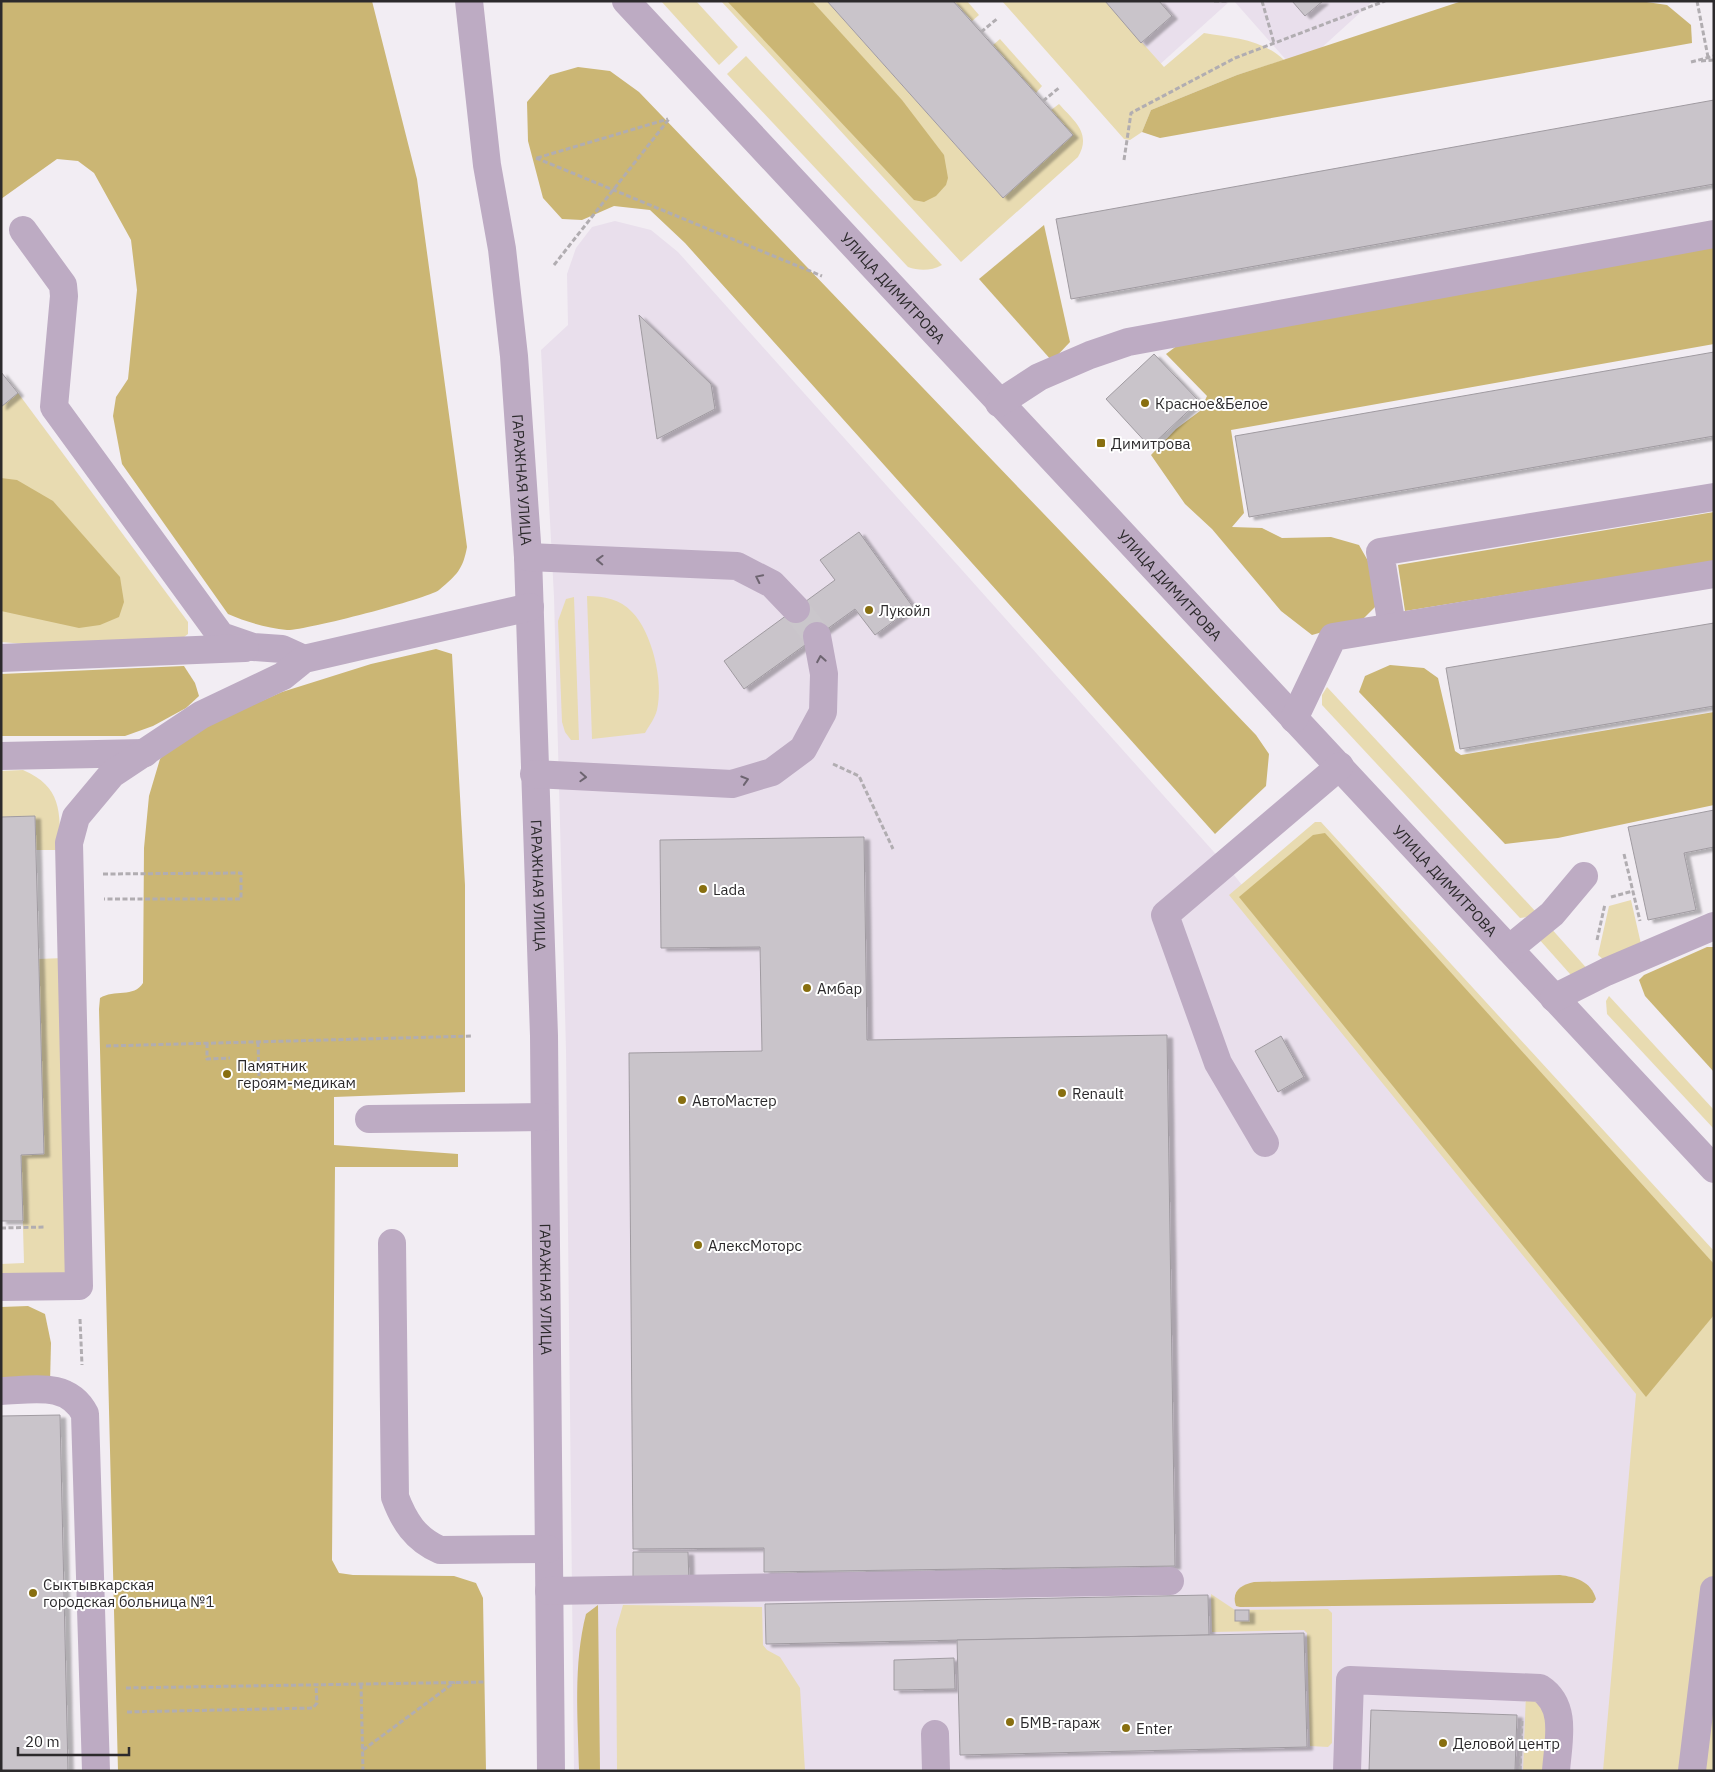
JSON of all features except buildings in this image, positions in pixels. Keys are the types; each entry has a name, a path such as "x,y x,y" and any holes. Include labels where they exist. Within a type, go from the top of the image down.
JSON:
{"street":[{"name":"ГАРАЖНАЯ УЛИЦА","path":"469,1 487,165 502,249 514,356 528,557 544,1036 551,1771"},
{"name":"УЛИЦА ДИМИТРОВА","path":"626,1 1714,1169"},
{"path":"23,230 63,285 64,296 54,407 221,636 253,647"},
{"path":"1000,403 1040,377 1090,355 1128,342 1714,234"},
{"path":"1392,627 1380,552 1714,497"},
{"path":"528,557 737,566 772,584 796,608"},
{"path":"1294,719 1333,637 1714,574"},
{"path":"1,1287 79,1286 69,843 76,817 112,774 201,715 283,676 304,659 530,607"},
{"path":"534,774 732,784 772,772 803,749 823,712 824,674 817,636"},
{"path":"1,658 253,647 282,649 304,659"},
{"path":"1,756 145,753"},
{"path":"1265,1143 1218,1063 1166,915 1340,766"},
{"path":"1509,950 1552,914 1584,876"},
{"path":"1554,998 1648,954 1714,926"},
{"path":"369,1119 544,1117"},
{"path":"392,1243 395,1497 404,1518 414,1533 427,1544 440,1550 548,1549"},
{"path":"1,1391 58,1390 79,1402 85,1414 96,1771"},
{"path":"549,1591 1170,1581"},
{"path":"1692,1771 1714,1590"},
{"path":"1347,1771 1350,1680 1540,1688 1546,1692 1558,1710 1560,1722 1556,1771"},
{"path":"935,1734 936,1771"}],"path":[{"path":"1214,1 1228,1"},
{"path":"1262,1 1274,43"},
{"path":"1124,160 1131,113 1235,58 1385,1"},
{"path":"1697,1 1708,58"},
{"path":"981,32 998,18"},
{"path":"1714,56 1691,62 1714,60"},
{"path":"1043,101 1060,87"},
{"path":"554,265 613,190 663,126 669,119 536,158 613,190 822,276"},
{"path":"803,749 859,776 893,849"},
{"path":"1624,854 1648,954"},
{"path":"241,872 241,899 70,887 241,872"},
{"path":"1596,948 1606,898 1633,891"},
{"path":"74,1047 472,1036"},
{"path":"258,1042 259,1076"},
{"path":"207,1043 207,1058 230,1058"},
{"path":"1,1228 32,1227"},
{"path":"79,1286 83,1410"},
{"path":"363,1750 455,1682"},
{"path":"94,1700 316,1685 484,1682"},
{"path":"361,1684 363,1771"},
{"path":"94,1700 313,1708 317,1703 316,1685"},
{"path":"1520,1771 1523,1687"}],"shaded area":[{"path":"1,1 372,1 417,179 467,547 458,571 439,590 390,607 298,629 287,630 264,626 228,614 122,464 113,416 116,397 128,379 137,290 131,240 94,173 78,161 57,159 1,199"},
{"path":"661,1 696,1 738,47 719,65"},
{"path":"721,1 827,1 1003,198 1073,135 1051,110 1059,104 1079,128 1083,141 1082,149 1078,157 961,262"},
{"path":"727,1 812,1 902,100 944,155 948,178 946,185 936,196 924,202 914,200"},
{"path":"954,1 967,1 979,15 972,21"},
{"path":"1002,1 1105,1 1164,67 1204,33 1247,40 1266,48 1284,60 1237,75 1151,110 1142,132 1130,140 1124,139"},
{"path":"1082,1 1230,1 1148,75"},
{"path":"1234,1 1373,1 1296,71"},
{"path":"1462,1 1640,1 1667,5 1691,25 1692,43 1160,138 1142,132 1151,110 1237,75"},
{"path":"1000,39 1042,86 1036,93 993,45"},
{"path":"746,56 942,265 925,270 908,267 727,74"},
{"path":"578,67 610,71 639,92 1256,735 1269,754 1266,786 1215,834 685,243 650,210 614,206 582,220 562,219 543,198 528,141 527,102 550,75"},
{"path":"615,221 651,230 678,252 1230,870 1645,1392 1612,1771 574,1771 566,1050 554,597 541,350 568,325 567,274 576,248 592,227"},
{"path":"1044,225 1070,342 1052,361 979,279"},
{"path":"1714,245 1714,344 1231,430 1244,513 1232,527 1262,528 1282,538 1331,537 1359,545 1372,568 1377,605 1361,621 1312,635 1281,611 1212,529 1185,504 1151,455 1176,429 1200,411 1207,396 1166,354 1182,342"},
{"path":"18,393 188,622 188,634 180,640 26,644 1,642 1,407"},
{"path":"1,478 17,480 53,501 120,577 124,602 119,617 100,625 79,628 1,611"},
{"path":"1714,512 1714,561 1405,611 1398,565"},
{"path":"587,596 606,598 622,604 639,621 651,644 655,658 659,699 657,710 645,733 592,739"},
{"path":"574,597 579,740 571,740 565,732 562,722 558,621 566,599"},
{"path":"436,649 452,654 465,885 465,1092 334,1097 334,1145 458,1154 458,1167 335,1167 332,1560 339,1573 353,1575 454,1576 476,1583 483,1598 486,1771 118,1771 99,1009 100,998 105,995 129,992 139,988 143,983 144,848 149,796 160,759 180,737 282,692 371,664"},
{"path":"1390,665 1424,668 1438,678 1455,751 1461,755 1714,712 1714,805 1558,838 1505,844 1359,692 1365,676"},
{"path":"184,666 195,683 199,696 186,708 153,726 125,736 1,736 1,674"},
{"path":"1327,687 1536,912 1528,917 1520,918 1322,705 1322,695"},
{"path":"23,770 36,777 52,792 59,812 60,850 36,850 1,817 1,771"},
{"path":"1315,822 1321,822 1714,1251 1714,1771 1603,1771 1636,1394 1229,895"},
{"path":"1325,833 1714,1264 1714,1315 1646,1397 1239,897 1313,835"},
{"path":"1631,900 1641,944 1604,960 1598,955 1609,906"},
{"path":"1549,926 1590,972 1570,974 1538,938"},
{"path":"1707,947 1714,947 1714,1072 1645,996 1639,980 1644,975"},
{"path":"64,958 69,1266 64,1274 1,1279 1,1264 24,1263 21,1155 44,1154 38,959"},
{"path":"1609,996 1714,1110 1714,1129 1607,1014 1606,1001"},
{"path":"28,1306 45,1314 51,1343 50,1383 1,1386 1,1307"},
{"path":"1560,1575 1577,1579 1586,1584 1594,1593 1596,1599 1593,1603 1240,1607 1236,1606 1235,1601 1236,1593 1241,1587 1254,1582"},
{"path":"1211,1594 1235,1610 1328,1609 1332,1613 1332,1743 1328,1747 1310,1746 1307,1633 1304,1630 1212,1632"},
{"path":"598,1605 600,1771 579,1771 577,1692 579,1653 586,1614"},
{"path":"623,1605 762,1607 763,1645 767,1650 780,1657 800,1688 805,1771 617,1771 616,1629"},
{"path":"1526,1693 1546,1700 1551,1771 1523,1771"}],"tunnel":[{"path":"796,609 817,636"}],"place":[{"name":"Красное&Белое","path":"1145,403"},
{"name":"Димитрова","path":"1101,443"},
{"name":"Лукойл","path":"869,610"},
{"name":"Lada","path":"703,889"},
{"name":"Амбар","path":"807,988"},
{"name":"Памятник героям-медикам","path":"227,1074"},
{"name":"Renault","path":"1062,1093"},
{"name":"АвтоМастер","path":"682,1100"},
{"name":"АлексМоторс","path":"698,1245"},
{"name":"Сыктывкарская городская больница №1","path":"33,1593"},
{"name":"БМВ-гараж","path":"1010,1722"},
{"name":"Enter","path":"1126,1728"},
{"name":"Деловой центр","path":"1443,1743"}]}
